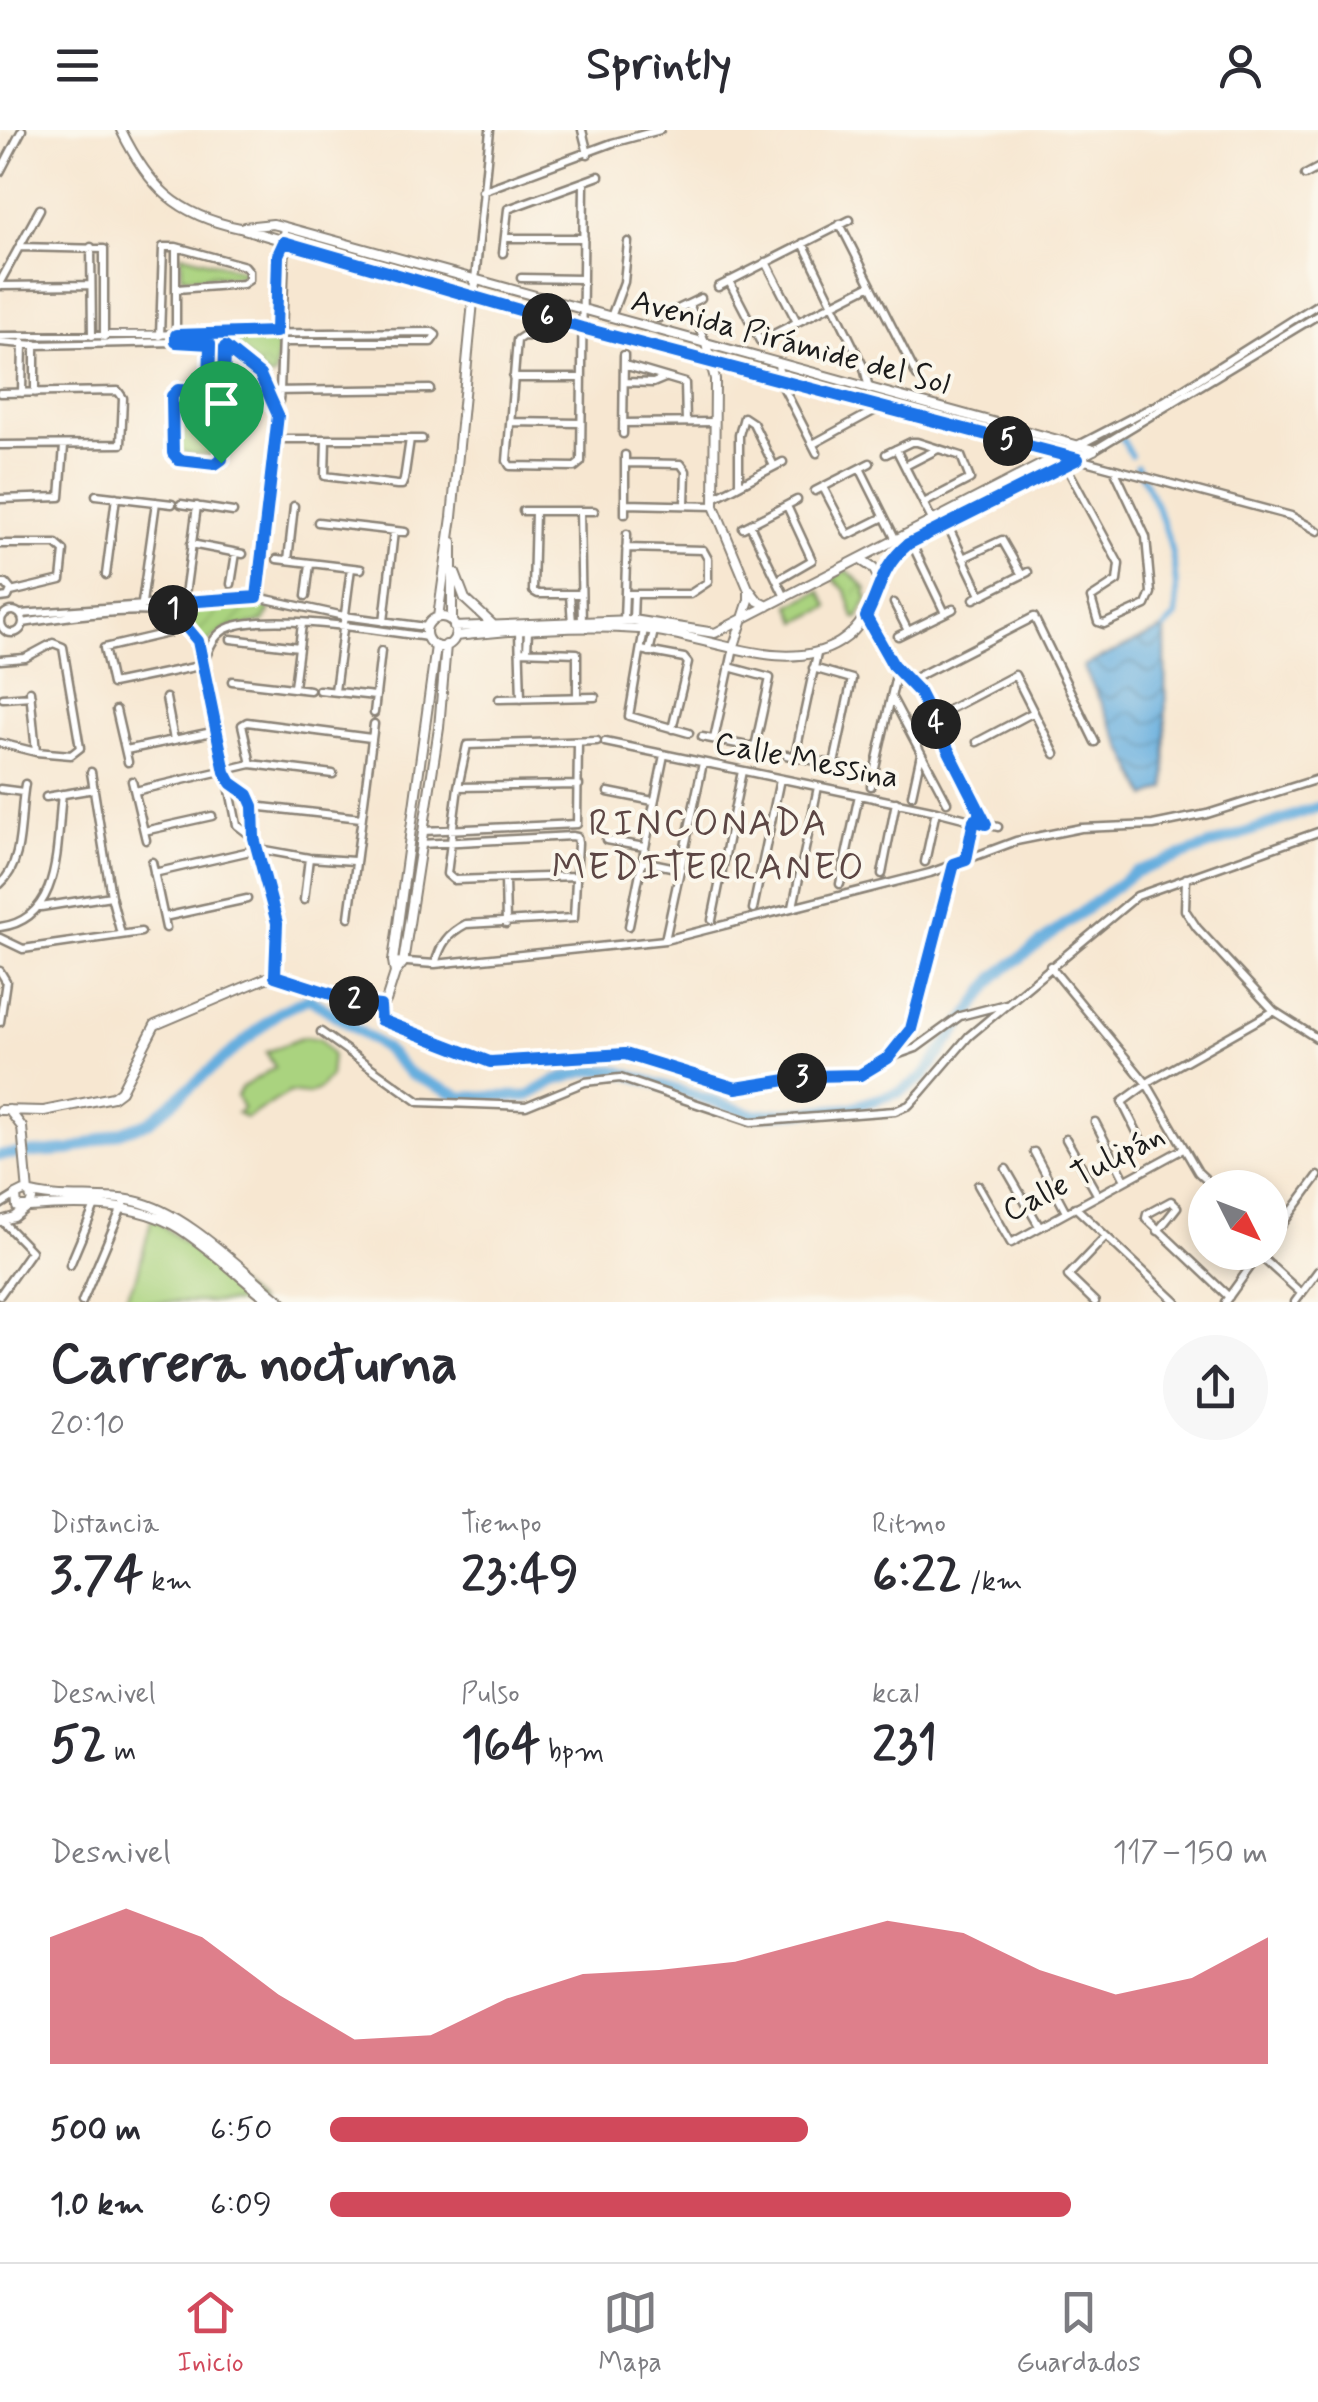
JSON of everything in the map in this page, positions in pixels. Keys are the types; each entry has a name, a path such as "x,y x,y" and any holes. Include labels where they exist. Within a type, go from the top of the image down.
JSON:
{"street":[{"path":"0,172 22,130"},
{"name":"Avenida Pirámide del Sol","path":"120,130 161,193 184,211 210,222 240,228 283,247 1078,459"},
{"path":"426,632 438,617 452,517 490,130"},
{"path":"582,130 588,154"},
{"path":"482,191 612,143 660,130"},
{"path":"1305,175 1318,168"},
{"path":"503,253 508,210 599,176"},
{"path":"555,337 519,337 508,464 576,467 582,462 584,182"},
{"path":"40,209 0,284 90,285"},
{"path":"718,286 850,220"},
{"name":"Avenida Pirámide del Sol","path":"240,228 273,224 286,227 1094,450"},
{"path":"840,224 917,376"},
{"path":"257,597 280,391 286,227"},
{"path":"504,238 584,238"},
{"path":"611,317 624,282 628,242"},
{"path":"802,243 864,368 870,389"},
{"path":"160,339 161,251 168,246 176,247 246,266 249,271 249,280 243,284 176,289"},
{"path":"19,247 91,247 105,252 104,339"},
{"path":"91,247 92,339"},
{"path":"176,247 176,339"},
{"path":"766,262 798,322"},
{"path":"521,278 583,279"},
{"path":"728,281 760,341 871,285"},
{"path":"488,302 484,293 489,284"},
{"path":"658,318 700,298"},
{"path":"689,304 712,363 713,502 748,588 758,602 768,606"},
{"path":"1220,371 1318,304"},
{"path":"877,549 877,560 885,564 932,521 946,522 1066,466 1094,450 1119,428 1318,315"},
{"path":"23,340 35,335 176,339 280,332 436,335 432,342 283,342"},
{"path":"35,335 35,393"},
{"path":"0,339 23,340 35,346 92,339"},
{"path":"176,339 225,347 244,360 260,375 278,415"},
{"path":"22,393 23,340"},
{"path":"209,391 210,344"},
{"path":"222,390 174,392 173,453 179,460 221,463 225,347"},
{"path":"624,355 624,434"},
{"path":"778,363 780,381 817,453"},
{"path":"624,365 685,383 686,422"},
{"path":"513,378 581,378"},
{"path":"624,382 665,378"},
{"path":"269,391 430,389"},
{"path":"0,393 121,393 121,444 0,445"},
{"path":"910,415 913,400"},
{"path":"812,444 882,406"},
{"path":"739,484 739,434 744,416 754,423 774,466"},
{"path":"510,422 582,423"},
{"path":"624,423 714,422"},
{"path":"438,617 454,628 524,632 628,616 706,632 724,630 1104,432 1119,428"},
{"path":"326,439 325,476 402,485 410,438"},
{"path":"274,439 422,438"},
{"path":"886,454 910,442 961,456 970,479 924,503"},
{"path":"0,499 60,497 64,446"},
{"path":"905,466 938,448"},
{"path":"896,450 932,521"},
{"path":"625,514 625,459 681,464 686,471 685,504"},
{"path":"1078,459 1291,516 1318,530"},
{"path":"626,504 713,502 783,462"},
{"path":"870,463 819,489 848,535 884,518"},
{"path":"1066,466 1118,564 1117,581 1091,598 1098,622 1104,624 1146,604 1151,594 1146,537 1114,469"},
{"path":"860,468 896,540"},
{"path":"96,495 233,512"},
{"path":"106,576 116,497"},
{"path":"785,597 746,526 797,500"},
{"path":"142,610 156,502"},
{"path":"176,616 174,608 181,602 197,506"},
{"path":"288,560 294,506"},
{"path":"778,579 812,560 787,506"},
{"path":"523,511 594,511"},
{"path":"535,511 533,591 574,595"},
{"path":"577,623 571,611 580,511"},
{"path":"5,1110 44,1111 118,1095 156,1025 275,976 362,1004 380,1006 386,1001 398,962 438,728 446,646 454,628 452,517"},
{"path":"318,522 404,532"},
{"path":"946,522 978,597 1025,574 1002,540 963,558"},
{"path":"384,622 394,531"},
{"path":"627,534 624,594 628,616"},
{"path":"898,636 949,611 911,542"},
{"path":"0,544 61,546 64,551 61,580 6,596"},
{"path":"191,544 240,553 231,584"},
{"path":"624,594 690,594 708,582 708,559 702,550 626,548"},
{"path":"451,558 465,599 494,626"},
{"path":"277,559 361,569"},
{"path":"859,559 873,568 879,579"},
{"path":"454,628 577,623 649,630 777,657 817,654 842,641 866,617 879,579 890,561"},
{"path":"306,596 310,564"},
{"path":"335,692 350,568"},
{"path":"0,584 8,585 9,615 2,629 13,632 23,622"},
{"path":"714,739 740,621 749,600 748,588"},
{"path":"628,616 634,594"},
{"path":"574,595 577,623"},
{"path":"9,615 23,622 142,610 181,602 257,597 343,620 426,632"},
{"path":"264,622 269,612 266,599"},
{"path":"894,603 908,631"},
{"path":"9,615 142,610 176,616 190,628 204,664 225,772 231,783 248,795 253,806 254,838 277,923 275,976"},
{"path":"866,617 898,670 919,692 986,824"},
{"path":"910,681 1034,617 1095,742"},
{"path":"204,664 211,644 226,629 264,622 384,622 426,632 436,646 404,924"},
{"path":"294,687 302,624"},
{"path":"649,630 629,716 689,733"},
{"path":"521,699 524,632"},
{"path":"168,633 104,648 112,684 204,664"},
{"path":"230,639 299,648"},
{"path":"198,641 211,644"},
{"path":"0,660 25,658 53,643 63,647 80,748 71,755 0,743"},
{"path":"436,646 446,646"},
{"path":"523,649 577,654 577,698"},
{"path":"645,650 684,658 688,663 672,729"},
{"path":"374,713 381,651"},
{"path":"813,667 852,679 839,765 790,756 813,667 817,654"},
{"path":"702,737 759,748 770,678 730,664"},
{"path":"871,786 898,670"},
{"path":"933,718 1012,675 1055,754"},
{"path":"232,681 375,696"},
{"path":"3,698 31,694 36,752"},
{"path":"499,699 595,697"},
{"path":"891,697 947,802"},
{"path":"166,698 174,740"},
{"path":"116,710 128,762"},
{"path":"977,742 1034,712"},
{"path":"251,764 242,730 242,724 247,722 371,738"},
{"path":"349,917 374,724"},
{"path":"126,750 216,731"},
{"path":"419,844 451,836 572,826 579,820 578,742"},
{"name":"Calle Messina","path":"458,786 468,745 601,742 896,802 998,827"},
{"path":"912,794 921,753"},
{"path":"629,926 664,755"},
{"path":"665,940 703,763"},
{"path":"135,791 251,764 332,774"},
{"path":"712,920 742,770"},
{"path":"90,772 121,934"},
{"path":"753,909 780,779"},
{"path":"398,962 435,964 665,940 954,864 1016,840 1081,828 1153,824 1208,814 1318,779"},
{"path":"132,781 145,836 212,816"},
{"path":"231,783 237,826 254,838"},
{"path":"577,876 449,878 458,786 579,785"},
{"path":"793,907 818,787"},
{"path":"0,789 24,788 14,864 8,878 0,884"},
{"path":"46,797 94,789"},
{"path":"608,792 654,801"},
{"path":"62,794 52,880 40,907 28,919 2,927 2,938 24,949 140,932"},
{"path":"840,884 859,795"},
{"path":"882,874 896,802"},
{"path":"253,806 361,818"},
{"path":"925,862 936,811"},
{"path":"966,860 974,820"},
{"path":"421,831 451,836 572,836 577,837 578,843 574,918 466,924 441,944 435,964"},
{"path":"320,1032 419,1102 437,1105 526,1106 585,1082 620,1078 752,1122 895,1112 909,1104 969,1036 1137,896 1318,832"},
{"path":"606,840 644,848"},
{"path":"154,872 259,849 354,862"},
{"path":"304,900 309,858"},
{"path":"642,861 682,869"},
{"path":"152,862 166,928"},
{"path":"888,1058 911,1029 954,864"},
{"path":"1186,878 1185,910 1197,928 1274,1011 1318,1039"},
{"path":"505,880 506,924"},
{"path":"40,907 111,896"},
{"path":"164,917 247,899"},
{"path":"1050,966 1148,1084 1197,1170"},
{"path":"0,971 6,981 0,1022"},
{"path":"380,1006 381,1020 490,1062 625,1054 736,1088 812,1076 860,1075 888,1058 916,1048 960,1016 1007,1004"},
{"path":"1146,1150 1121,1104 1148,1084 1274,1011"},
{"path":"5,1110 22,1126 25,1175 16,1205 125,1205 146,1213 179,1228 270,1302"},
{"path":"22,1126 44,1111"},
{"path":"1095,1122 1125,1180"},
{"path":"1066,1139 1097,1194"},
{"name":"Calle Tulipán","path":"978,1186 1009,1243 1183,1149"},
{"path":"1034,1152 1066,1212"},
{"path":"1006,1169 1039,1226"},
{"path":"1288,1215 1318,1176"},
{"path":"0,1295 31,1251 1,1221 27,1208 32,1200 22,1194"},
{"path":"0,1205 22,1194 155,1208 182,1222 282,1302"},
{"path":"1172,1201 1184,1214"},
{"path":"1172,1201 1146,1215 1227,1300 1249,1270"},
{"path":"1158,1231 1172,1201"},
{"path":"82,1302 125,1205"},
{"path":"1075,1207 1176,1302"},
{"path":"70,1266 94,1208"},
{"path":"1095,1302 1068,1276 1105,1238"},
{"path":"1277,1270 1302,1293"},
{"path":"1295,1302 1318,1271"}],"green space":[{"path":"181,254 245,271 243,276 182,277"},
{"path":"214,334 274,339 278,349 275,376 269,378 244,353 213,338"},
{"path":"177,394 217,395 217,456 177,452"},
{"path":"847,570 867,589 868,598 858,618 854,618 846,591 832,578"},
{"path":"820,591 829,607 798,622 790,605"},
{"path":"267,599 269,612 264,622 226,629 206,644 198,641 173,611 177,603"},
{"path":"304,1037 320,1039 332,1055 330,1076 319,1089 308,1094 290,1092 246,1118 237,1113 243,1108 237,1096 241,1088 275,1067 266,1052"},
{"path":"152,1217 258,1302 123,1302 137,1276"}],"water":[{"path":"1165,628 1166,788 1147,797 1083,666"}],"waterway":[{"path":"1121,437 1131,455"},
{"path":"1137,466 1162,521 1172,556 1176,616 1165,628"},
{"path":"0,1155 71,1150 149,1122 279,1012 309,998 383,1047 410,1074 461,1097 528,1096 554,1081 587,1071 615,1070 756,1115 849,1108 900,1092 923,1077 996,976 1135,872 1318,807"}],"district":[{"name":"RINCONADA MEDITERRANEO","path":"709,844"}],"route":[{"path":"284,242 582,328 1078,459 908,544 879,579 866,617 893,665 919,692 986,824 974,820 966,860 954,864 906,1038 888,1058 860,1075 812,1076 736,1088 625,1054 490,1062 381,1020 380,1006 362,1004 275,976 277,923 254,838 253,806 248,795 231,783 225,772 198,641 173,611 177,603 257,597 278,415 260,375 225,347 221,463 174,458 172,396 178,390 209,391 210,344 176,342 176,335 276,332 278,255 284,242"}]}
